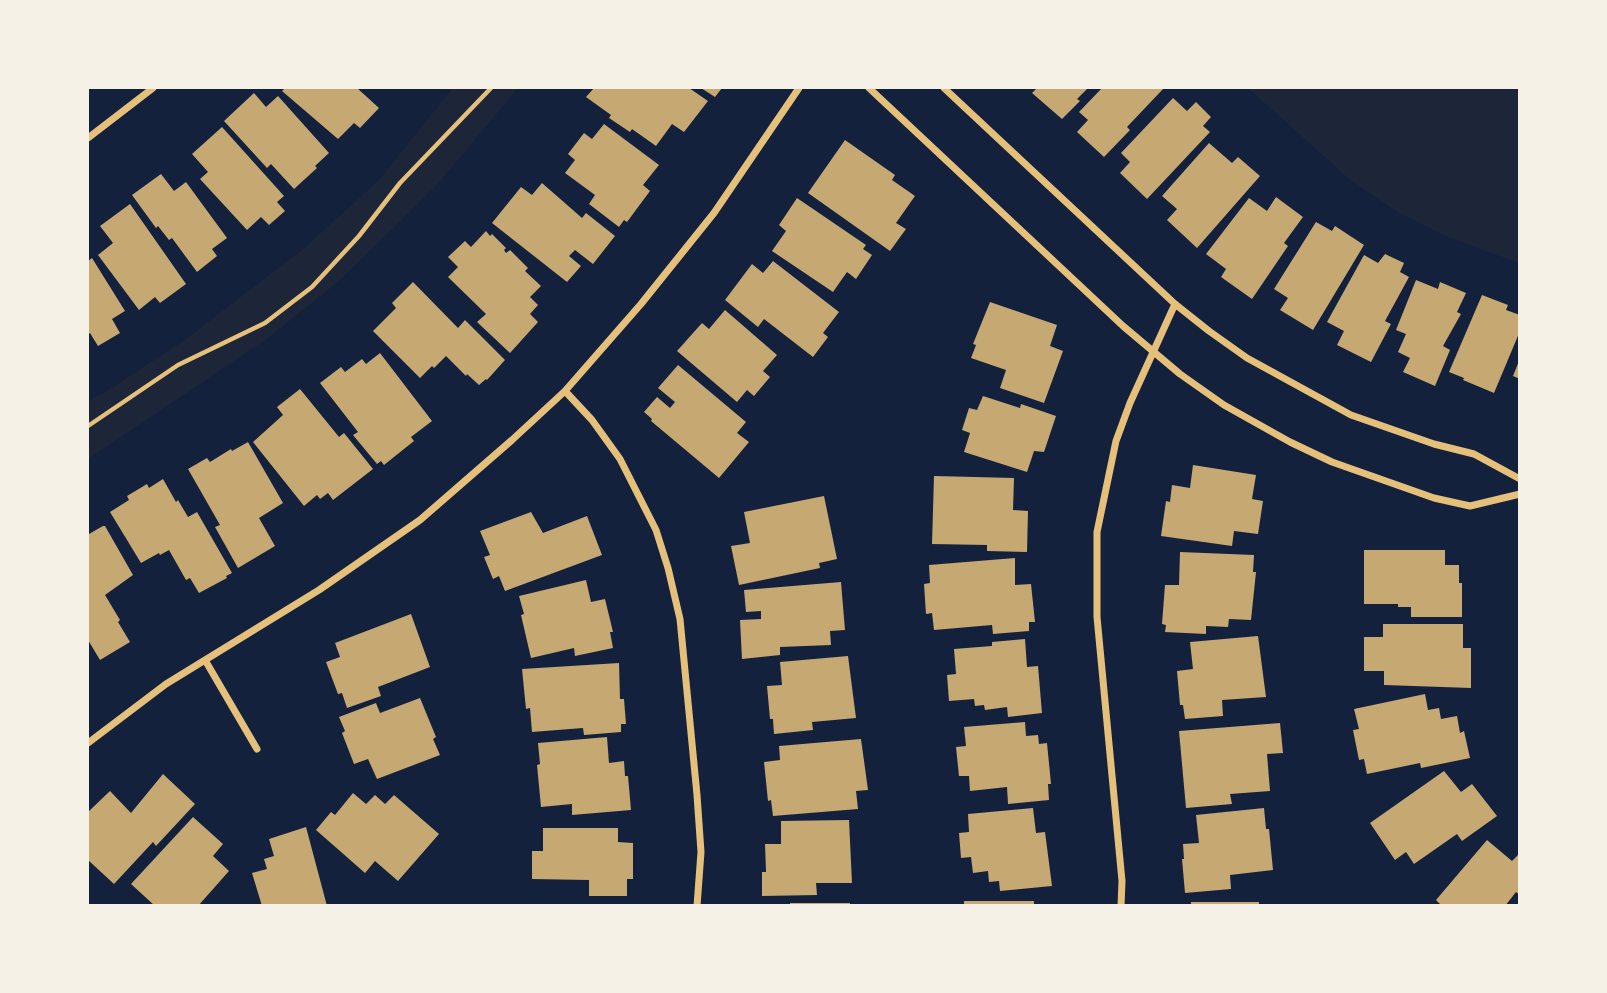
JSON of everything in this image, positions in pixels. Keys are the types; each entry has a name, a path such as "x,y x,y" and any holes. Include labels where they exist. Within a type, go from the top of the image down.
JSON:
{"street":[{"path":"88,138 153,88"},
{"path":"88,743 166,684 309,597 420,520 565,391 715,213 799,88"},
{"path":"869,88 1153,352 1224,405 1290,442 1345,467 1434,498 1470,506 1520,494"},
{"path":"944,88 1175,304 1247,358 1351,415 1434,444 1474,454 1520,479"},
{"path":"1121,905 1122,881 1097,617 1097,532 1115,441 1175,304"},
{"path":"565,391 592,420 620,459 656,530 668,568 680,619 697,794 701,852 697,905"},
{"path":"205,660 257,749"}],"path":[{"path":"88,426 178,365 265,323 312,287 359,236 400,183 491,88"}],"shaded area":[{"path":"453,88 518,88 436,186 338,282 268,338 88,459 88,401 182,342 302,250 379,180"},
{"path":"1248,88 1519,88 1519,263 1445,236 1396,211 1348,178"}],"building":[{"path":"285,88 357,88 379,108 360,128 354,123 338,139 282,91"},
{"path":"594,88 689,88 708,101 684,132 672,124 656,146 632,129 630,132 609,118 611,115 586,97"},
{"path":"701,88 722,88 715,97"},
{"path":"1037,88 1088,88 1077,99 1080,101 1062,119 1032,93"},
{"path":"1102,88 1164,88 1127,127 1130,130 1104,157 1077,132 1088,120 1079,112"},
{"path":"254,93 266,107 278,96 329,153 294,189 271,164 267,168 224,121"},
{"path":"1173,98 1187,111 1196,102 1211,117 1203,126 1210,132 1147,199 1120,173 1130,162 1121,153"},
{"path":"604,124 659,165 643,185 650,191 627,222 624,220 619,227 589,204 595,195 565,173 575,160 568,154 584,133 592,139"},
{"path":"222,127 284,196 277,202 285,211 269,225 261,217 247,230 200,179 208,172 192,154"},
{"path":"845,140 895,175 892,180 915,196 896,223 906,229 890,251 808,193"},
{"path":"1209,143 1232,163 1238,157 1260,176 1197,248 1167,220 1177,209 1162,196"},
{"path":"161,174 174,191 186,182 227,238 212,249 217,256 197,272 172,238 169,240 158,226 156,228 132,195"},
{"path":"542,183 582,218 586,213 615,236 593,264 575,250 569,256 581,266 567,282 492,223 521,187 532,195"},
{"path":"1276,197 1303,217 1284,243 1288,246 1252,299 1221,277 1226,269 1206,254 1249,198 1267,211"},
{"path":"797,198 866,245 863,249 872,255 856,279 847,272 833,292 772,251 786,231 779,225"},
{"path":"130,204 186,284 160,303 155,297 139,310 98,255 113,243 100,226"},
{"path":"1316,222 1332,231 1335,226 1364,245 1313,330 1280,310 1288,298 1274,289"},
{"path":"486,231 506,248 506,253 510,250 528,268 525,271 541,286 530,297 538,305 530,314 538,322 510,353 477,322 486,314 448,277 458,267 448,257 465,241 471,247"},
{"path":"1385,254 1404,263 1400,272 1409,277 1385,321 1391,324 1371,362 1337,345 1344,331 1327,322 1364,255 1378,263"},
{"path":"92,258 125,311 112,319 120,333 98,346 90,333 88,335 88,261"},
{"path":"773,261 839,312 823,333 828,337 813,357 764,319 758,327 725,300 752,264 763,273"},
{"path":"1416,280 1438,289 1440,282 1466,293 1457,312 1461,314 1443,346 1450,350 1435,386 1403,372 1410,358 1398,352 1406,334 1396,330"},
{"path":"413,282 458,328 465,320 505,360 487,380 479,385 446,356 420,378 373,331 396,308 392,303"},
{"path":"1482,295 1508,305 1506,310 1520,315 1520,331 1494,393 1449,372"},
{"path":"990,302 1057,325 1050,346 1063,351 1044,403 1000,388 1006,370 971,358 976,345 973,344"},
{"path":"725,310 777,355 763,371 770,377 754,396 747,390 737,402 677,351 702,323 709,329"},
{"path":"380,353 432,421 411,437 414,441 384,465 381,461 377,464 353,435 358,432 320,383 341,367 345,372 362,359 366,364"},
{"path":"1520,361 1520,379 1513,376"},
{"path":"678,365 746,422 737,433 749,442 719,478 651,421 644,412 657,397 670,408 675,402 658,388"},
{"path":"300,389 339,437 344,433 373,469 333,500 328,493 320,499 317,495 304,506 253,442 283,415 277,407"},
{"path":"983,396 1020,408 1021,404 1056,416 1044,452 1034,451 1027,472 964,452 970,433 962,430 969,408 977,410"},
{"path":"248,442 283,503 259,518 275,546 238,568 215,527 220,525 188,469 207,458 210,462"},
{"path":"1193,465 1256,475 1252,499 1263,501 1258,534 1234,531 1232,546 1161,536 1166,501 1170,502 1172,485 1190,488"},
{"path":"934,476 1014,478 1013,510 1028,511 1027,552 987,551 987,545 932,544"},
{"path":"163,479 188,517 197,512 232,573 199,593 190,578 186,580 169,550 141,563 110,512 129,500 127,496 147,484 149,488"},
{"path":"824,496 837,559 819,563 820,568 739,585 731,546 750,543 744,512"},
{"path":"531,512 543,533 587,516 602,555 505,591 499,576 493,579 484,557 490,555 480,531"},
{"path":"103,526 133,575 105,595 130,642 100,660 88,640 88,532 89,534"},
{"path":"1364,550 1445,550 1445,565 1459,565 1462,617 1411,617 1411,607 1398,607 1398,604 1364,604"},
{"path":"1180,552 1254,555 1253,572 1256,572 1251,620 1229,619 1228,627 1206,626 1206,634 1165,632 1166,625 1162,624 1165,585 1179,585"},
{"path":"1015,558 1015,585 1031,584 1035,622 1029,622 1029,631 993,634 992,625 934,630 932,613 926,614 924,584 930,583 929,565"},
{"path":"586,580 591,602 605,599 613,632 610,632 613,648 575,656 574,648 531,658 519,596"},
{"path":"841,582 845,630 830,631 831,645 780,647 780,655 742,659 740,620 761,619 761,611 746,612 744,590"},
{"path":"411,614 430,667 378,687 381,696 347,708 342,693 338,694 326,662 340,657 335,643"},
{"path":"1383,624 1463,624 1463,648 1471,648 1471,688 1384,685 1384,671 1364,671 1364,637 1383,637"},
{"path":"1258,636 1266,697 1222,700 1223,716 1185,719 1183,705 1180,705 1177,671 1193,669 1190,642"},
{"path":"1025,639 1027,667 1038,666 1042,713 1008,717 1007,707 985,710 984,705 975,706 974,699 949,701 947,675 956,674 954,649 992,646 992,642"},
{"path":"848,656 856,718 812,722 813,730 774,734 767,686 782,685 780,662"},
{"path":"619,663 620,699 624,699 626,724 621,724 621,732 584,735 583,728 532,732 530,708 526,709 522,669"},
{"path":"1425,694 1428,710 1439,708 1441,719 1457,716 1460,733 1464,731 1470,758 1421,768 1420,763 1367,774 1364,759 1359,760 1353,730 1359,729 1354,709"},
{"path":"420,698 436,737 433,739 440,755 377,779 368,759 354,764 339,717 376,703 380,713"},
{"path":"1025,722 1026,736 1038,735 1039,744 1047,743 1051,784 1048,784 1049,800 1008,804 1007,787 970,791 969,776 959,776 956,747 966,746 964,727"},
{"path":"1280,723 1283,753 1267,754 1270,791 1230,794 1232,804 1186,808 1179,731"},
{"path":"607,737 609,763 624,761 631,810 572,815 572,804 541,807 538,743"},
{"path":"861,739 868,790 856,791 858,809 773,816 771,800 768,801 764,762 780,760 779,746"},
{"path":"1444,771 1461,792 1472,784 1497,816 1462,841 1457,834 1414,864 1406,852 1395,860 1370,823"},
{"path":"163,774 195,804 156,846 153,842 114,884 88,860 88,812 110,791 131,813"},
{"path":"353,793 366,804 375,795 385,804 394,795 439,834 398,881 375,861 365,873 316,830 331,812 335,815"},
{"path":"1033,808 1036,833 1045,832 1052,886 1000,891 999,881 989,882 988,871 973,873 971,857 961,858 959,833 969,832 968,814"},
{"path":"1264,808 1273,870 1230,875 1231,889 1185,893 1183,844 1199,843 1196,815"},
{"path":"193,817 223,844 213,856 229,871 198,906 155,906 131,884"},
{"path":"849,820 852,883 816,883 817,895 762,896 762,872 766,872 765,844 781,844 781,821"},
{"path":"306,827 327,906 262,906 252,873 267,869 264,859 274,856 269,839"},
{"path":"543,828 618,828 618,842 633,843 633,879 627,879 627,896 589,896 589,880 532,879 532,851 543,851"},
{"path":"1487,840 1512,861 1520,853 1520,895 1516,892 1505,906 1442,906 1436,900"},
{"path":"964,901 1034,901 1034,906 964,906"},
{"path":"1191,902 1259,902 1259,906 1191,906"},
{"path":"790,903 850,903 850,906 790,906"}]}
